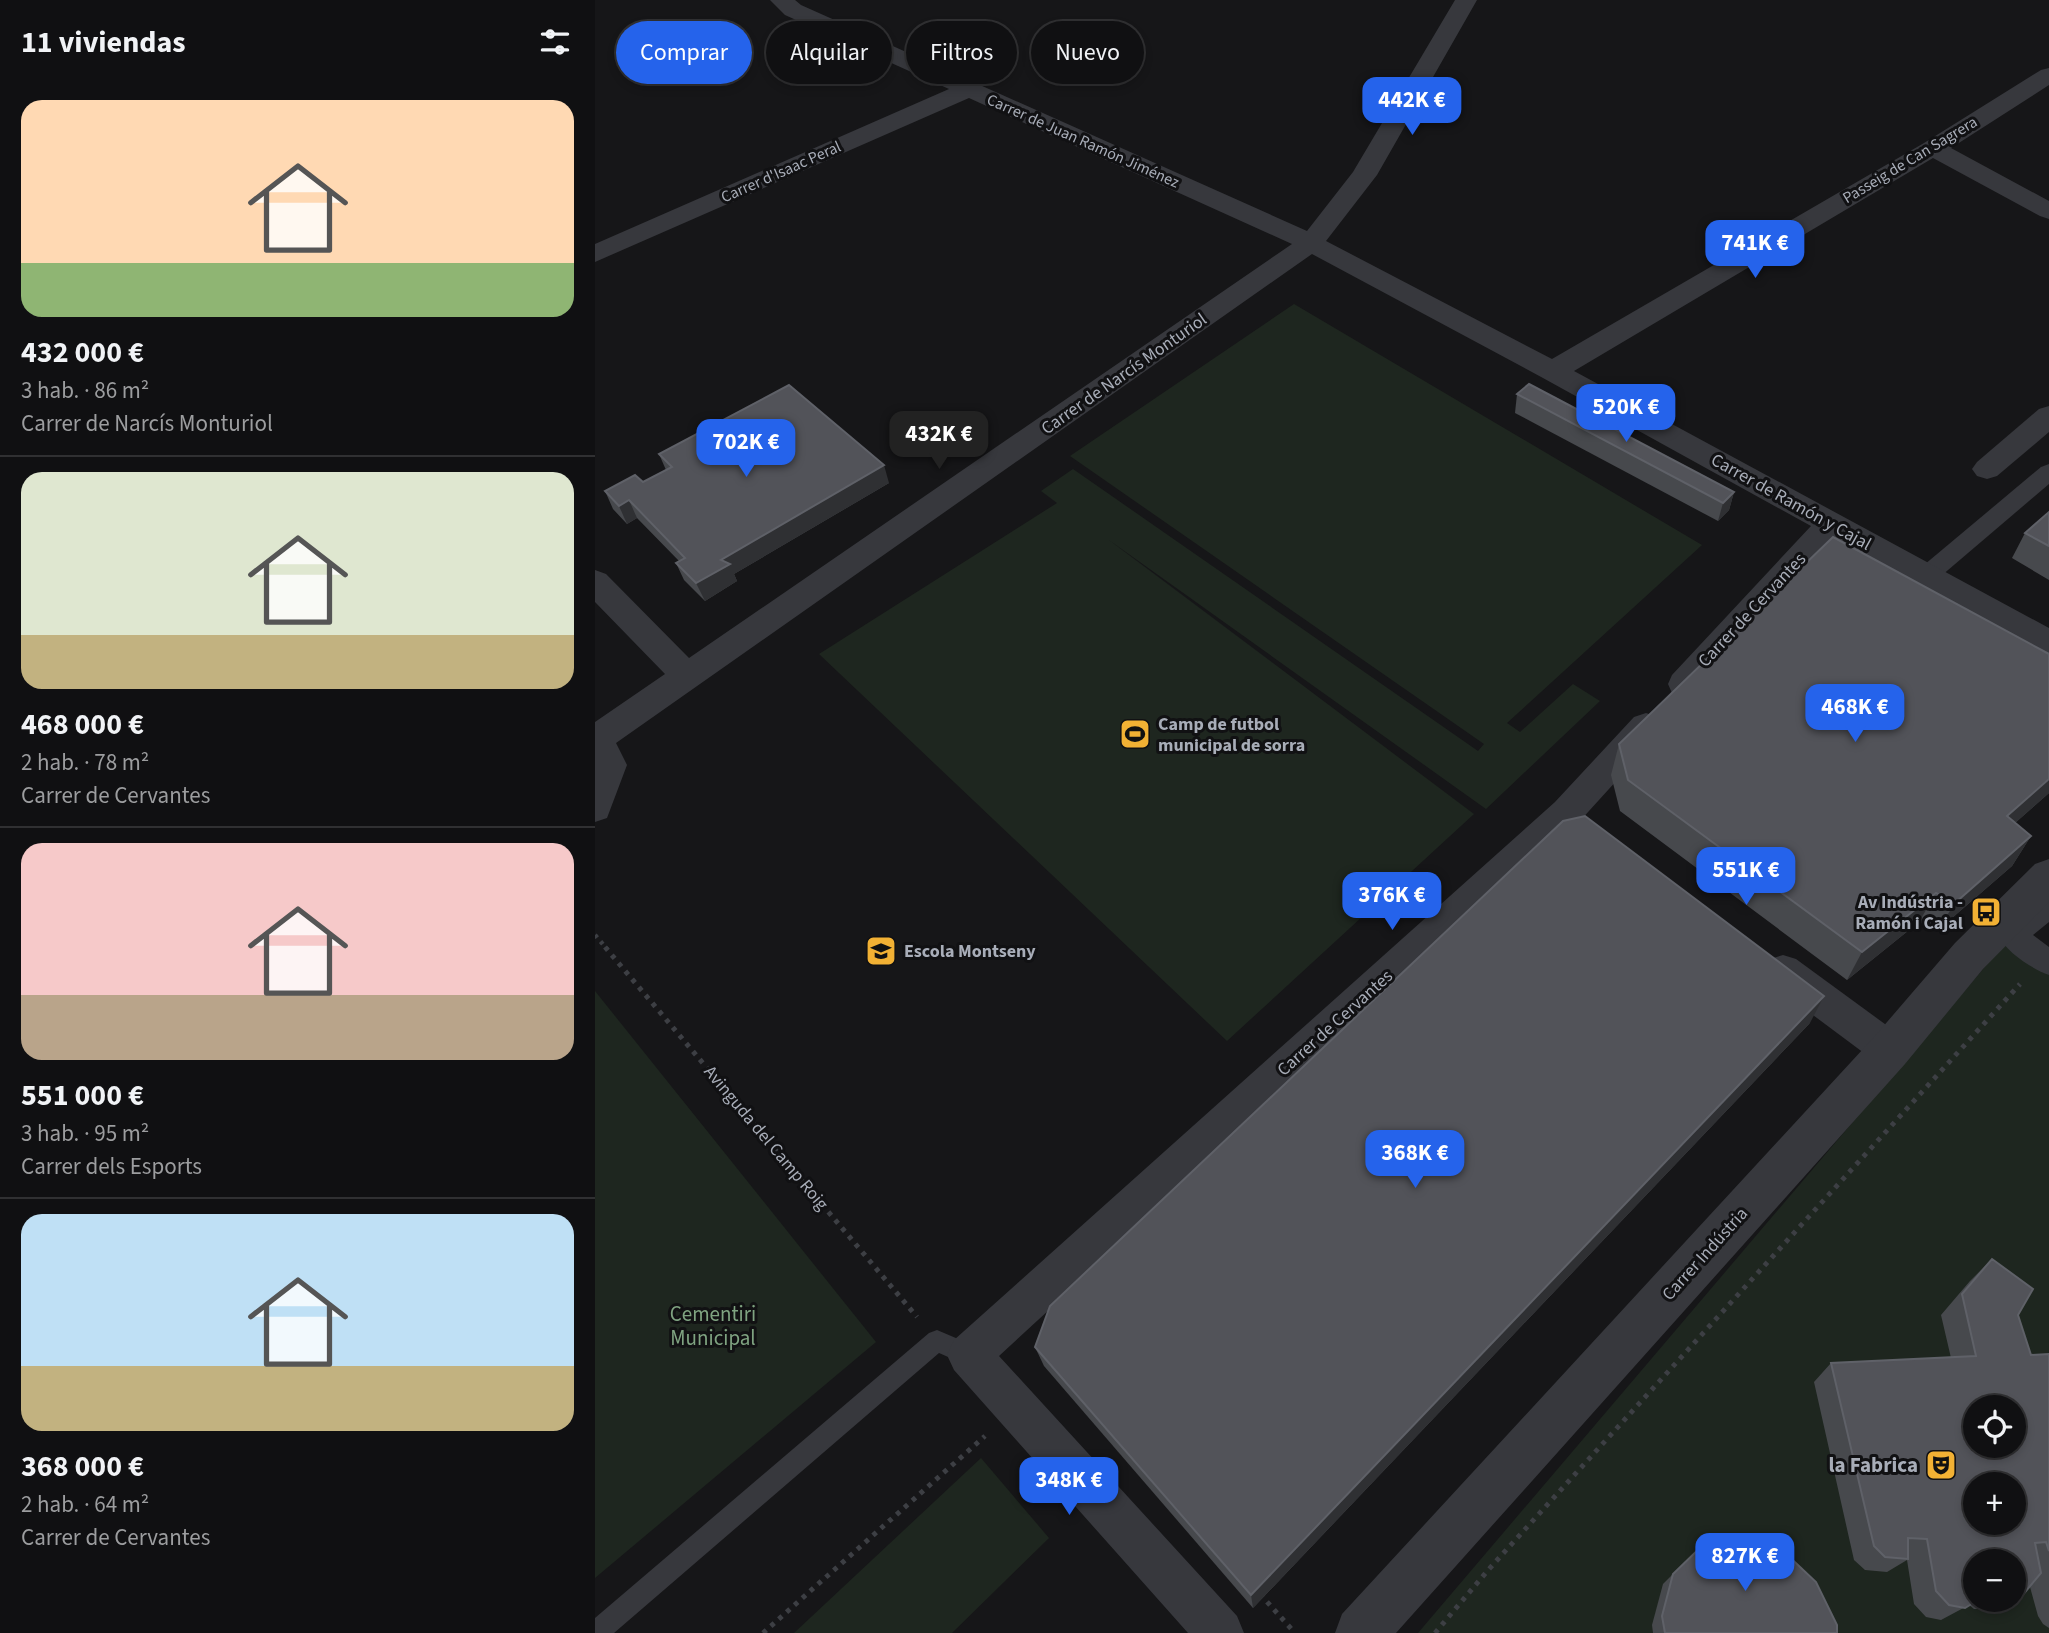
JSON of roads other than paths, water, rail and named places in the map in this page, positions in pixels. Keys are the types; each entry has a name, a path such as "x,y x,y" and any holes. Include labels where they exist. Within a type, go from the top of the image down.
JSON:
{"street":[{"name":"Carrer de Juan Ramón Jiménez","path":"781,0 793,10 967,90 1311,243"},
{"name":"Carrer de Narcís Monturiol","path":"596,739 1311,243 1364,175 1466,0"},
{"name":"Passeig de Can Sagrera","path":"1553,371 1933,148 2049,75"},
{"name":"Carrer d'Isaac Peral","path":"595,254 967,90"},
{"path":"1933,148 2049,211"},
{"name":"Carrer de Ramón y Cajal","path":"1311,243 1553,371 2049,643"},
{"path":"1987,469 2049,416"},
{"path":"1926,576 2049,472"},
{"name":"Carrer de Cervantes","path":"953,1348 1578,820 1831,524"},
{"path":"595,582 688,677"},
{"path":"595,808 610,765 596,739"},
{"name":"Carrer Indústria","path":"1361,1633 1891,1049 1969,956 2049,876"},
{"path":"2046,960 2013,935 2049,906"},
{"path":"1757,951 1891,1049"},
{"path":"953,1348 1016,1409 1220,1633"}],"lane":[{"path":"596,1633 953,1348"}],"place":[{"name":"Camp de futbol municipal de sorra","path":"1135,734"},
{"name":"Av Indústria - Ramón i Cajal","path":"1986,912"},
{"name":"Escola Montseny","path":"881,951"},
{"name":"la Fabrica","path":"1941,1465"}],"park label":[{"name":"Cementiri Municipal","path":"713,1326"}]}
